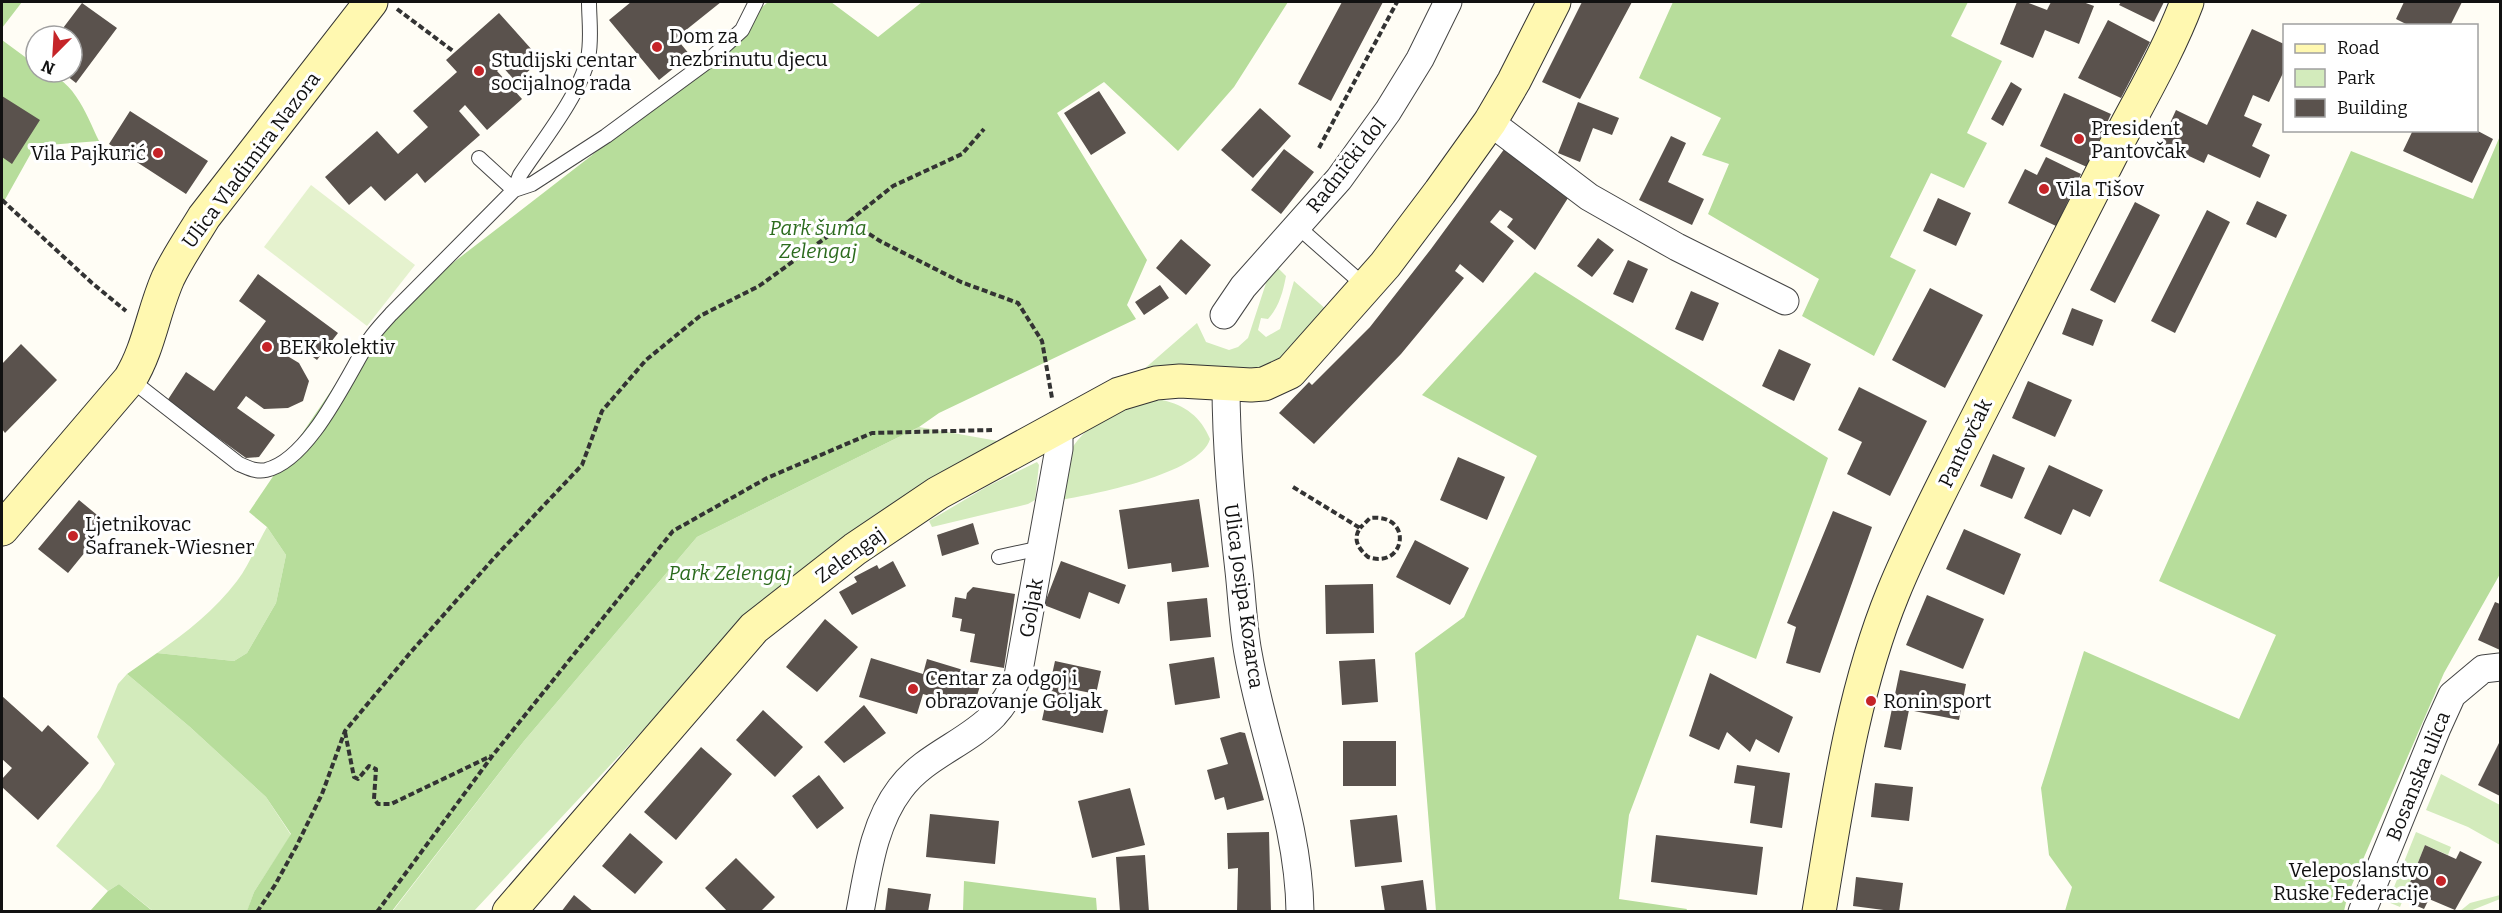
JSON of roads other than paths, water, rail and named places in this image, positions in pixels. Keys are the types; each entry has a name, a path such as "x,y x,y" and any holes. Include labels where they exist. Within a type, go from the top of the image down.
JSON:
{"street":[{"name":"Radnički dol","path":"1224,315 1243,287 1339,179 1388,111 1420,59 1448,2"},
{"name":"Zelengaj","path":"509,912 754,628 855,549 1056,416 1136,388 1180,381 1264,384 1290,372 1366,286 1433,201 1490,122 1514,81 1554,2"},
{"name":"Pantovčak","path":"1819,912 1830,844 1856,719 1875,640 1893,595 1949,475 2187,2"},
{"name":"Ulica Vladimira Nazora","path":"2,529 130,379 141,362 168,280 182,252 204,218 383,5"},
{"path":"1490,122 1589,197 1677,247 1785,301"},
{"name":"Ulica Josipa Kozarca","path":"1227,384 1228,477 1248,652 1268,744 1293,835 1300,886 1300,912"},
{"name":"Goljak","path":"860,912 871,858 882,821 900,789 923,766 978,729 994,715 1009,696 1018,675 1059,449 1056,416"},
{"name":"Bosanska ulica","path":"2362,912 2452,695 2483,669 2500,667"}],"lane":[{"path":"130,379 239,464 254,470 266,470 286,462 313,434 372,336 514,190 520,175 577,87 585,67 589,55 589,2"},
{"path":"514,190 532,183 606,136 708,61 742,30 756,2"},
{"path":"478,158 514,190"},
{"path":"1298,227 1366,286"},
{"path":"999,557 1041,548"}],"place":[{"name":"Dom za nezbrinutu djecu","path":"657,47"},
{"name":"Studijski centar socijalnog rada","path":"479,71"},
{"name":"President Pantovčak","path":"2079,139"},
{"name":"Vila Pajkurić","path":"158,153"},
{"name":"Vila Tišov","path":"2044,189"},
{"name":"BEK kolektiv","path":"267,347"},
{"name":"Ljetnikovac Šafranek-Wiesner","path":"73,536"},
{"name":"Centar za odgoj i obrazovanje Goljak","path":"913,689"},
{"name":"Ronin sport","path":"1871,701"},
{"name":"Veleposlanstvo Ruske Federacije","path":"2441,881"}],"park label":[{"name":"Park šuma Zelengaj","path":"818,240"},
{"name":"Park Zelengaj","path":"730,573"}]}
